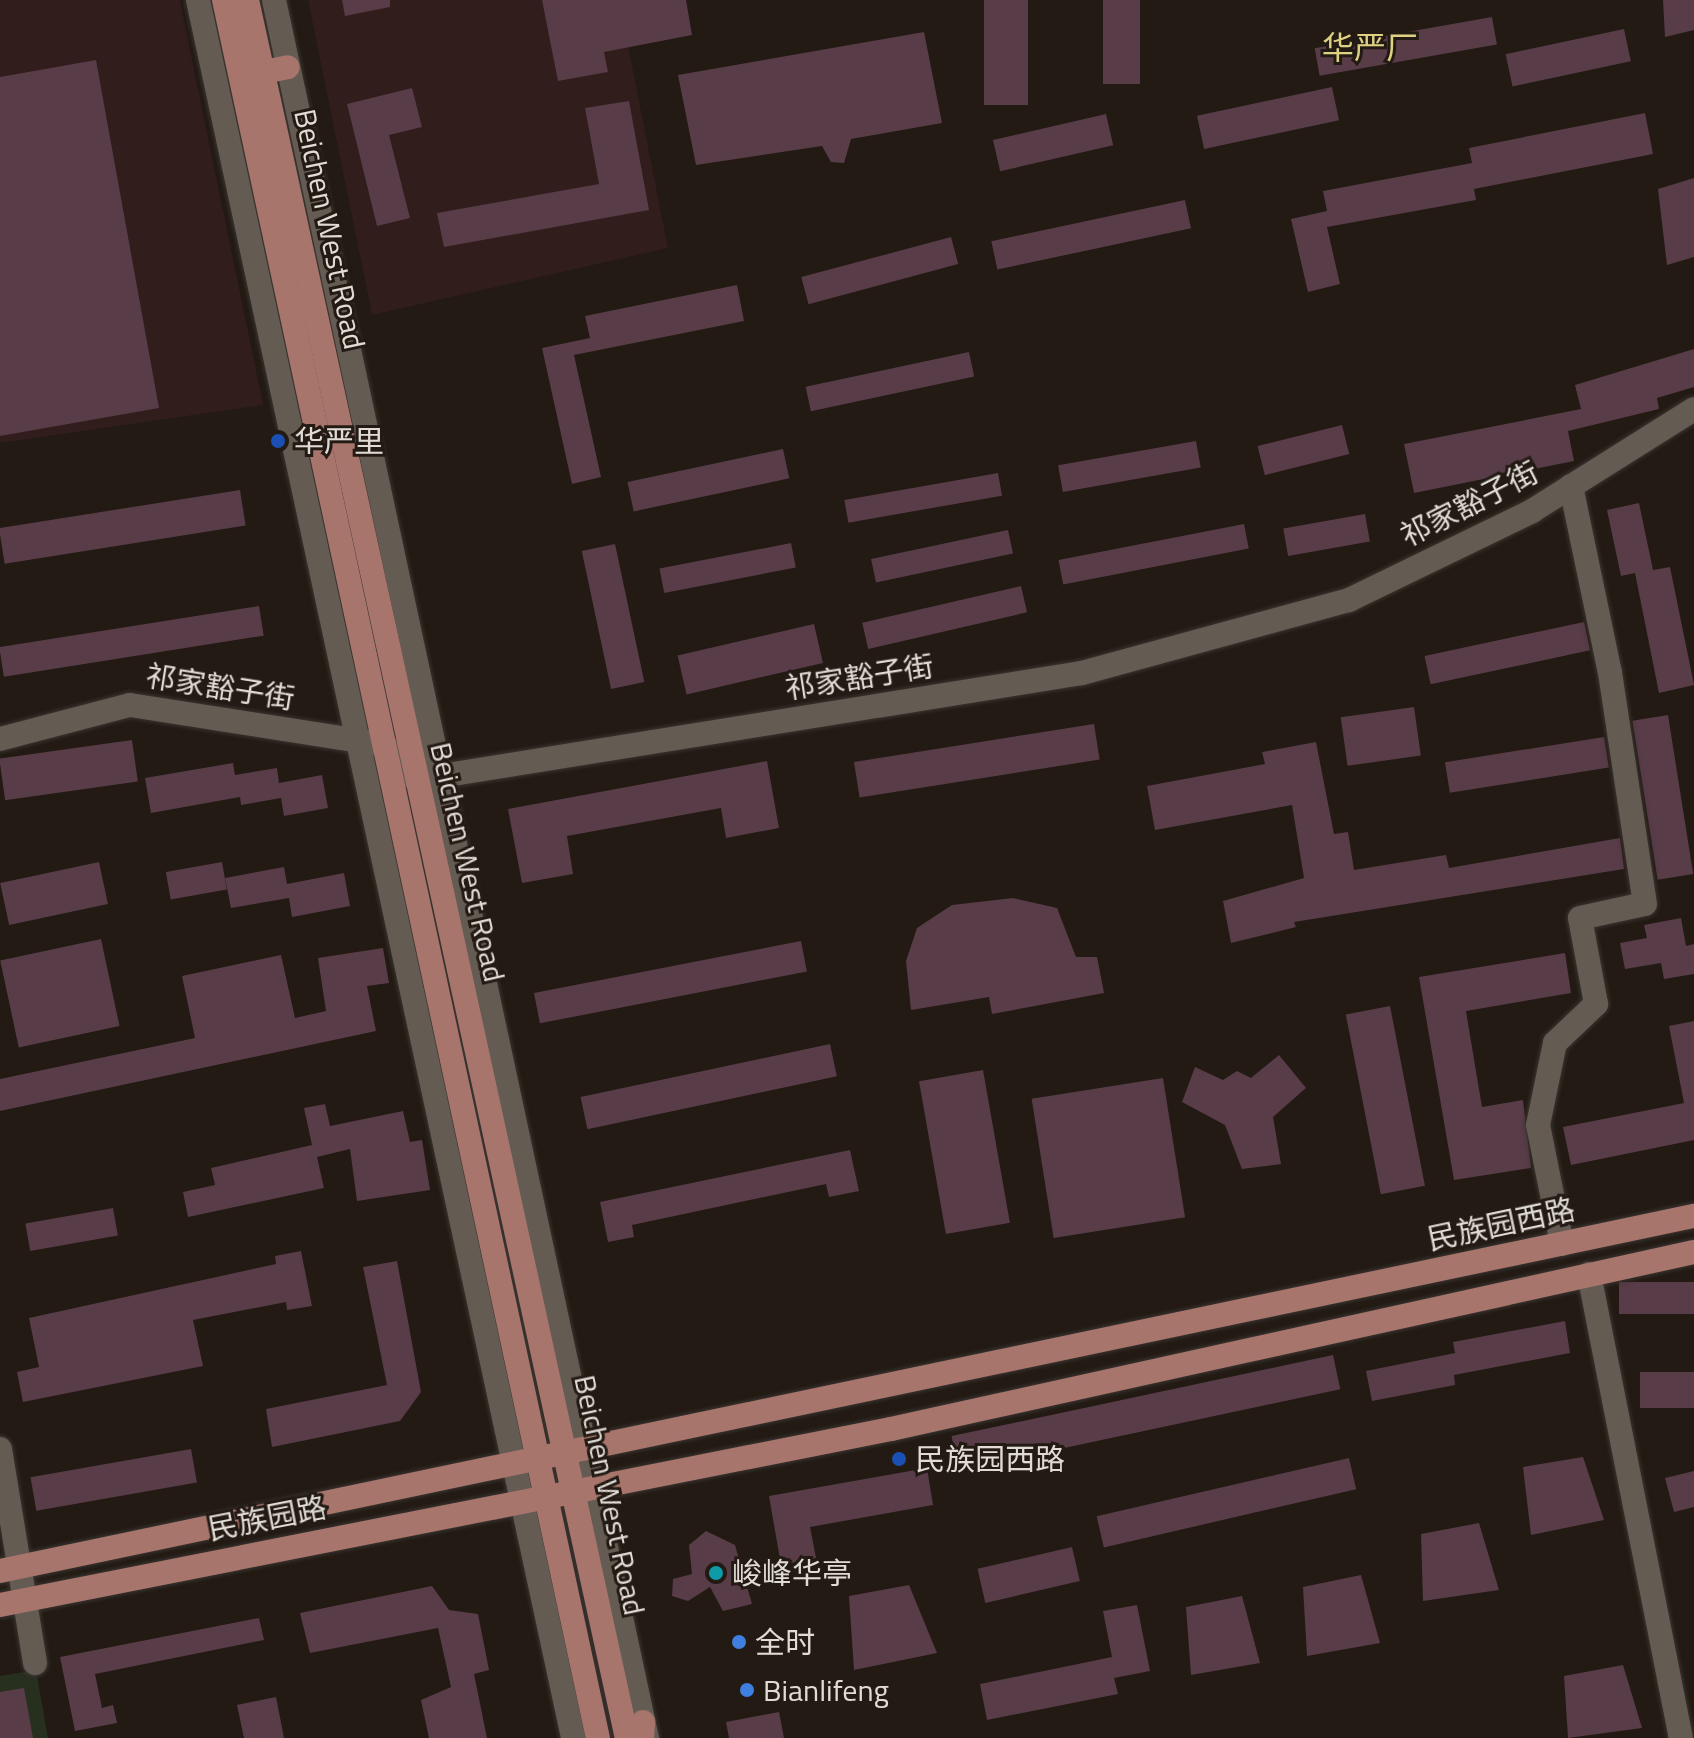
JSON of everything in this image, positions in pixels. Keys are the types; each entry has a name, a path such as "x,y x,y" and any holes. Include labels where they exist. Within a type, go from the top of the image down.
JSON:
{"main road":[{"name":"Beichen West Road","path":"224,0 385,745 535,1498 598,1738"},
{"name":"Beichen West Road","path":"247,0 427,778 640,1734"},
{"path":"263,72 288,67"},
{"name":"民族园西路","path":"528,1465 1694,1216"},
{"path":"586,1488 891,1429 1694,1252"},
{"name":"民族园路","path":"10,1569 528,1465"},
{"name":"民族园路","path":"0,1605 586,1488"}],"street":[{"name":"Beichen West Road","path":"198,0 359,741 528,1465"},
{"name":"Beichen West Road","path":"274,0 427,778"},
{"name":"祁家豁子街","path":"427,778 1082,673 1349,600 1571,486 1694,409"},
{"path":"1562,1244 1538,1125 1555,1043 1596,1004 1580,918 1645,904 1610,673 1571,486"},
{"name":"祁家豁子街","path":"0,739 130,705 385,745"},
{"path":"385,745 427,778"},
{"path":"1589,1274 1681,1738"},
{"path":"0,1449 10,1569 25,1599 35,1663"},
{"name":"Beichen West Road","path":"535,1498 573,1738"}],"shaded area":[{"path":"0,0 180,0 263,405 0,443"},
{"path":"308,0 619,0 668,248 372,315"}],"green space":[{"path":"36,1670 48,1738 0,1738 0,1676"}],"building":[{"path":"342,0 390,0 390,7 345,16"},
{"path":"542,0 686,0 692,35 604,52 608,72 558,81"},
{"path":"984,0 1028,0 1028,105 984,105"},
{"path":"1103,0 1140,0 1140,84 1103,84"},
{"path":"1663,0 1694,0 1694,30 1665,37"},
{"path":"1492,17 1497,45 1320,76 1315,48"},
{"path":"1624,29 1631,61 1513,86 1506,54"},
{"path":"924,32 942,123 851,139 844,163 831,162 822,146 696,165 678,75"},
{"path":"96,60 159,408 0,436 0,77"},
{"path":"1332,87 1339,120 1204,149 1197,116"},
{"path":"412,88 422,127 389,135 410,218 377,226 347,104"},
{"path":"629,101 649,210 444,247 437,213 599,184 585,108"},
{"path":"1645,113 1653,154 1474,189 1476,200 1327,227 1340,284 1308,292 1291,219 1327,211 1323,191 1472,163 1469,148"},
{"path":"1106,114 1113,145 1000,171 993,140"},
{"path":"1694,178 1694,257 1667,265 1658,189"},
{"path":"1185,200 1191,228 997,270 991,241"},
{"path":"951,237 958,264 809,304 801,277"},
{"path":"737,285 744,321 574,355 601,477 572,484 542,348 590,338 585,316"},
{"path":"1694,349 1694,387 1657,398 1659,409 1568,431 1574,461 1414,493 1404,444 1581,409 1575,385"},
{"path":"969,352 974,376 811,411 806,387"},
{"path":"1342,425 1349,454 1265,475 1258,446"},
{"path":"1196,441 1201,468 1063,492 1058,465"},
{"path":"783,449 789,478 634,511 627,482"},
{"path":"998,473 1002,496 848,523 844,500"},
{"path":"240,490 246,526 5,564 0,528"},
{"path":"1639,503 1653,570 1670,567 1694,685 1659,693 1635,573 1621,576 1607,510"},
{"path":"1365,514 1370,542 1288,556 1283,528"},
{"path":"1244,524 1249,549 1063,585 1058,560"},
{"path":"1008,530 1013,553 876,583 871,559"},
{"path":"791,543 796,568 664,593 659,569"},
{"path":"615,544 644,682 611,689 582,551"},
{"path":"1021,586 1027,612 868,649 862,623"},
{"path":"259,606 264,636 4,677 0,647"},
{"path":"1584,622 1590,650 1431,684 1425,656"},
{"path":"814,624 823,663 687,694 678,655"},
{"path":"1414,707 1421,756 1348,766 1341,717"},
{"path":"1668,715 1693,874 1658,880 1632,721"},
{"path":"1094,724 1100,760 860,798 854,762"},
{"path":"1604,737 1609,768 1450,793 1445,762"},
{"path":"132,740 138,782 5,800 0,759"},
{"path":"1316,742 1334,834 1348,832 1354,870 1446,855 1449,868 1620,838 1624,869 1294,922 1296,927 1231,943 1223,901 1304,878 1292,805 1155,830 1147,786 1265,764 1262,752"},
{"path":"767,761 779,828 726,838 721,808 567,836 573,874 522,883 508,809"},
{"path":"233,763 235,775 277,768 279,783 322,775 328,808 284,816 281,798 241,805 240,797 151,813 145,778"},
{"path":"99,862 108,904 9,925 0,883"},
{"path":"222,862 227,890 171,899 166,872"},
{"path":"284,867 287,884 344,873 350,906 292,917 289,898 231,908 225,878"},
{"path":"1013,898 1057,908 1076,957 1097,957 1104,993 992,1014 989,997 911,1010 906,961 917,928 952,905"},
{"path":"1681,918 1686,946 1694,944 1694,974 1664,979 1661,963 1625,969 1620,943 1647,938 1644,925"},
{"path":"101,939 120,1026 19,1047 0,960"},
{"path":"801,941 807,971 540,1023 534,993"},
{"path":"383,948 389,983 367,986 376,1031 0,1111 0,1079 195,1038 182,976 281,955 295,1018 326,1011 318,958"},
{"path":"1565,953 1571,993 1466,1011 1482,1107 1523,1100 1531,1168 1454,1180 1419,977"},
{"path":"1390,1006 1425,1186 1381,1194 1346,1015"},
{"path":"1694,1021 1694,1140 1571,1165 1563,1127 1684,1103 1669,1026"},
{"path":"830,1044 837,1076 587,1129 581,1097"},
{"path":"1279,1055 1306,1088 1273,1117 1281,1164 1242,1169 1225,1125 1182,1102 1195,1067 1223,1080 1237,1071 1251,1078"},
{"path":"983,1070 1010,1223 946,1234 919,1081"},
{"path":"1163,1078 1185,1217 1054,1238 1032,1099"},
{"path":"325,1104 330,1126 403,1111 410,1142 422,1140 430,1190 357,1201 350,1149 317,1157 324,1188 188,1217 183,1192 215,1185 211,1168 312,1145 304,1108"},
{"path":"850,1150 859,1191 829,1197 826,1184 632,1225 634,1237 608,1242 600,1202"},
{"path":"113,1208 118,1236 30,1251 25,1223"},
{"path":"301,1251 312,1306 287,1310 286,1302 193,1320 203,1366 23,1402 17,1372 39,1367 29,1318 276,1264 275,1256"},
{"path":"397,1261 421,1392 400,1421 272,1447 266,1409 387,1385 363,1267"},
{"path":"1619,1282 1694,1282 1694,1314 1619,1314"},
{"path":"1565,1321 1570,1353 1454,1375 1455,1385 1372,1401 1366,1371 1455,1353 1453,1342"},
{"path":"1333,1355 1340,1389 959,1470 952,1436"},
{"path":"1640,1372 1694,1372 1694,1408 1640,1408"},
{"path":"191,1449 197,1482 36,1511 30,1477"},
{"path":"1583,1457 1604,1520 1531,1535 1523,1467"},
{"path":"1349,1458 1356,1489 1104,1547 1097,1516"},
{"path":"927,1468 933,1505 810,1527 816,1558 781,1565 769,1496"},
{"path":"1694,1471 1694,1507 1674,1512 1665,1478"},
{"path":"1479,1523 1499,1590 1423,1601 1421,1534"},
{"name":"峻峰华亭","path":"706,1531 735,1545 752,1604 723,1611 710,1587 688,1601 672,1596 673,1579 692,1574 689,1545"},
{"path":"1072,1547 1080,1581 985,1603 977,1569"},
{"path":"1361,1575 1380,1643 1307,1656 1303,1587"},
{"path":"909,1585 937,1653 854,1670 849,1596"},
{"path":"432,1586 449,1610 478,1614 489,1670 474,1674 487,1738 429,1738 421,1700 451,1687 438,1628 310,1653 300,1613"},
{"path":"1242,1596 1260,1663 1191,1675 1186,1607"},
{"path":"1137,1605 1150,1671 1114,1678 1118,1694 987,1720 980,1684 1112,1657 1103,1611"},
{"path":"259,1618 264,1640 95,1674 102,1708 113,1705 117,1723 75,1731 60,1657"},
{"path":"1623,1665 1642,1728 1568,1738 1564,1676"},
{"path":"24,1688 33,1738 0,1738 0,1692"},
{"path":"276,1697 284,1738 244,1738 237,1705"},
{"path":"779,1712 784,1738 729,1738 726,1722"}],"place":[{"name":"华严里","path":"278,441"},
{"name":"民族园西路","path":"899,1459"},
{"name":"峻峰华亭","path":"716,1573"},
{"name":"全时","path":"739,1642"},
{"name":"Bianlifeng","path":"747,1690"}],"district":[{"name":"华严厂","path":"1370,47"}]}
